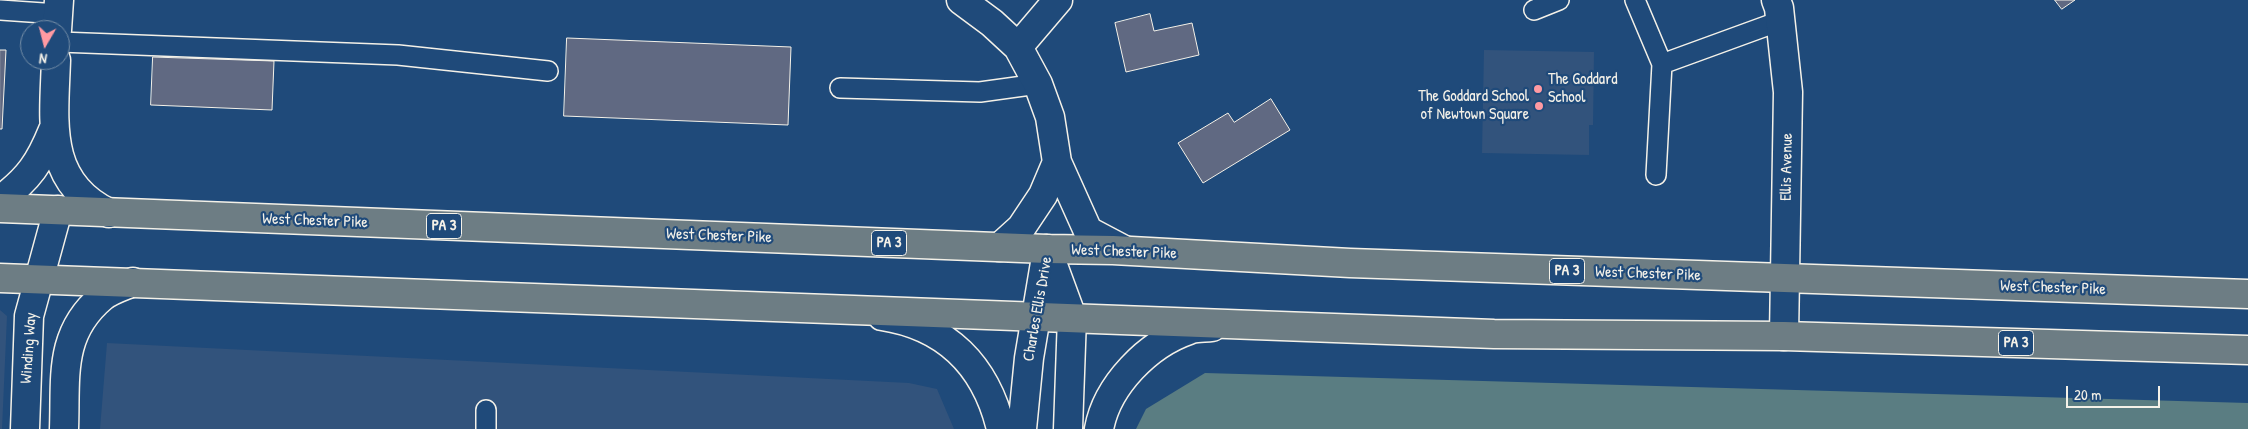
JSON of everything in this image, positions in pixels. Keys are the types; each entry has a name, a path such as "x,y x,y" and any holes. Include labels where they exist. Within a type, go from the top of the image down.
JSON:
{"highway":[{"name":"West Chester Pike","path":"0,208 1048,249 1124,250 1350,263 2248,294"},
{"name":"PA 3","path":"0,278 1494,334 1784,336 2248,350"}],"street":[{"path":"961,0 992,23 1018,47 1038,84 1050,117 1057,162 1088,231 1124,250"},
{"path":"1018,47 1058,0"},
{"name":"Ellis Avenue","path":"1782,7 1788,92 1784,336"},
{"path":"56,70 53,130 59,157 70,181 79,193 94,206 110,213"},
{"path":"0,200 17,188 33,172 42,158 53,130"},
{"path":"1000,247 1021,228 1042,195 1057,162"},
{"name":"Winding Way","path":"25,429 29,316 58,210"},
{"name":"Charles Ellis Drive","path":"1022,429 1036,316 1048,249"},
{"name":"Charles Ellis Drive","path":"1048,249 1072,317 1068,429"},
{"path":"64,429 67,357 73,333 81,320 103,296 134,282"},
{"path":"841,310 902,319 946,342 965,356 980,374 990,392 1001,429"},
{"path":"1099,429 1111,392 1127,373 1145,357 1171,339 1190,330 1229,324"}],"lane":[{"path":"1534,10 1559,0"},
{"path":"1635,0 1662,64 1656,175"},
{"path":"1662,64 1782,7"},
{"path":"0,10 58,15"},
{"path":"70,42 398,55 548,71"},
{"path":"840,88 980,92 1038,84"}],"shaded area":[{"name":"The Goddard School","path":"1484,50 1594,52 1593,125 1589,125 1589,155 1482,153"},
{"path":"0,310 7,316 2,429 0,429"},
{"path":"107,343 909,383 937,389 954,429 100,429"}],"green space":[{"path":"1205,373 2248,403 2248,429 1136,429 1146,409"}],"building":[{"path":"2055,0 2075,0 2062,9"},
{"path":"1150,14 1154,31 1192,23 1199,55 1126,72 1115,23"},
{"path":"567,38 791,47 788,125 564,116"},
{"path":"0,50 6,50 2,129 0,129"},
{"path":"153,57 274,61 272,110 151,105"},
{"path":"1271,99 1290,130 1203,183 1178,143 1228,113 1234,122"}],"place":[{"name":"The Goddard School","path":"1538,89"},
{"name":"The Goddard School of Newtown Square","path":"1539,106"}]}
